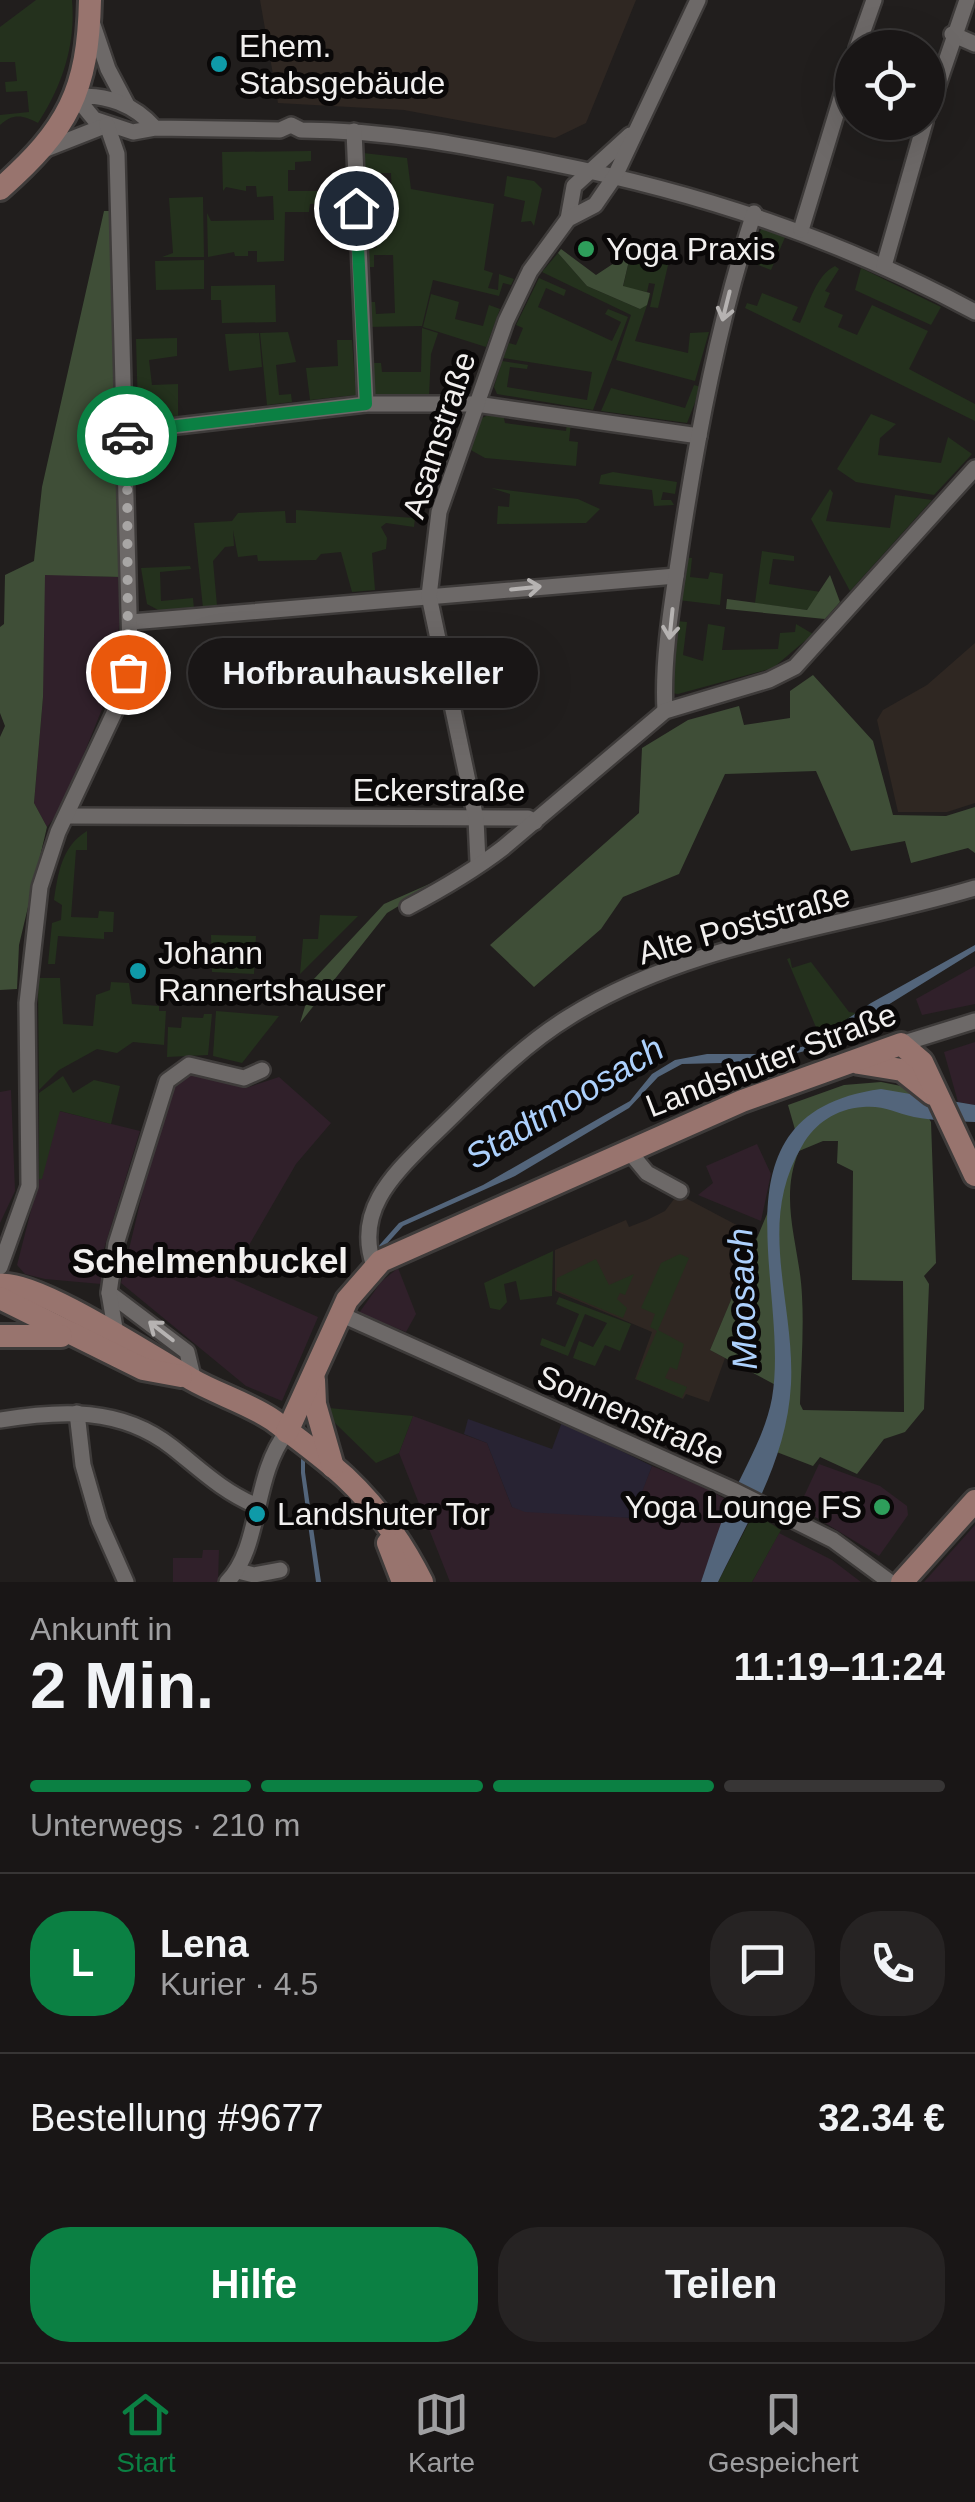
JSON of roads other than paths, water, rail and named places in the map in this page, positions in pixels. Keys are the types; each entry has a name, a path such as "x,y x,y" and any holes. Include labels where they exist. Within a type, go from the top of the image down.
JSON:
{"main road":[{"path":"0,189 43,151 76,97 87,54 90,7"},
{"path":"901,1044 923,1063 935,1096 975,1175"},
{"name":"Landshuter Straße","path":"374,1266 406,1246 763,1092 901,1044"},
{"path":"848,1063 894,1067 935,1096"},
{"path":"287,1432 351,1293 374,1266"},
{"path":"0,1285 14,1284 144,1369 192,1380"},
{"path":"0,1298 80,1327 116,1334 152,1352 192,1380 271,1419 333,1466 374,1507 422,1582"},
{"path":"0,1336 80,1327"},
{"path":"314,1376 316,1404 333,1466"},
{"path":"902,1582 975,1501"},
{"path":"374,1507 403,1582"}],"street":[{"name":"Asamstraße","path":"478,862 476,819 429,596 439,512 506,320 534,263 568,219 595,206 615,176 698,0"},
{"path":"863,30 874,0"},
{"path":"945,57 967,0"},
{"path":"90,7 108,69 127,105"},
{"path":"952,34 975,44"},
{"path":"155,128 127,105 94,94 76,97 94,119 127,131 280,130 291,125 301,130 444,140 615,176 754,213 801,230 975,312"},
{"path":"801,230 835,118"},
{"path":"43,151 108,125"},
{"path":"0,1267 30,1174 26,1003 36,909 46,862 124,692 131,622 117,154 108,125"},
{"path":"117,154 127,131"},
{"path":"354,131 366,404"},
{"name":"Asamstraße","path":"568,219 574,186 633,132"},
{"path":"884,266 920,140"},
{"path":"665,712 676,576 699,436 724,313 754,213"},
{"path":"126,432 366,404 476,404 699,436"},
{"name":"Eckerstraße","path":"67,816 535,822 665,712 769,680 796,667 975,468"},
{"path":"131,622 676,576"},
{"path":"408,907 463,878 478,862 490,858 535,822"},
{"name":"Alte Poststraße","path":"374,1266 366,1238 386,1183 469,1100 568,1017 620,990 707,957 975,888"},
{"name":"Landshuter Straße","path":"901,1044 975,1021"},
{"path":"116,1334 109,1293 116,1244 167,1081 189,1065 244,1078 262,1070"},
{"path":"628,1150 647,1174 680,1190"},
{"path":"80,1327 109,1293"},
{"path":"109,1293 187,1352 192,1380"},
{"name":"Sonnenstraße","path":"340,1314 762,1504 842,1546 890,1582"},
{"path":"0,1420 77,1414 136,1425 173,1448 219,1487 255,1506"},
{"path":"77,1414 83,1465 120,1580"},
{"path":"280,1570 233,1577 272,1452 287,1432"}],"water":[{"path":"975,945 975,951 820,1047 763,1062 682,1064 658,1077 629,1108 515,1176 403,1226 364,1269 331,1334 305,1404 305,1472 321,1582 316,1582 301,1473 301,1404 327,1332 361,1266 399,1223 483,1185 630,1101 652,1074 675,1060 707,1054 774,1054 809,1045 871,1003"},
{"path":"881,1089 975,1105 975,1122 922,1118 877,1107 853,1108 827,1119 802,1146 788,1175 781,1204 779,1234 791,1353 791,1384 782,1437 765,1486 718,1582 701,1582 772,1398 775,1354 768,1211 774,1168 792,1132 827,1105"}],"place":[{"name":"Ehem. Stabsgebäude","path":"219,64"},
{"name":"Yoga Praxis","path":"586,249"},
{"name":"Hofbrauhauskeller","path":"128,672"},
{"name":"Johann Rannertshauser","path":"138,971"},
{"name":"Yoga Lounge FS","path":"882,1507"},
{"name":"Landshuter Tor","path":"257,1514"}],"district":[{"name":"Schelmenbuckel","path":"210,1260"}],"water label":[{"name":"Stadtmoosach","path":"564,1102"},
{"name":"Moosach","path":"742,1299"}]}
